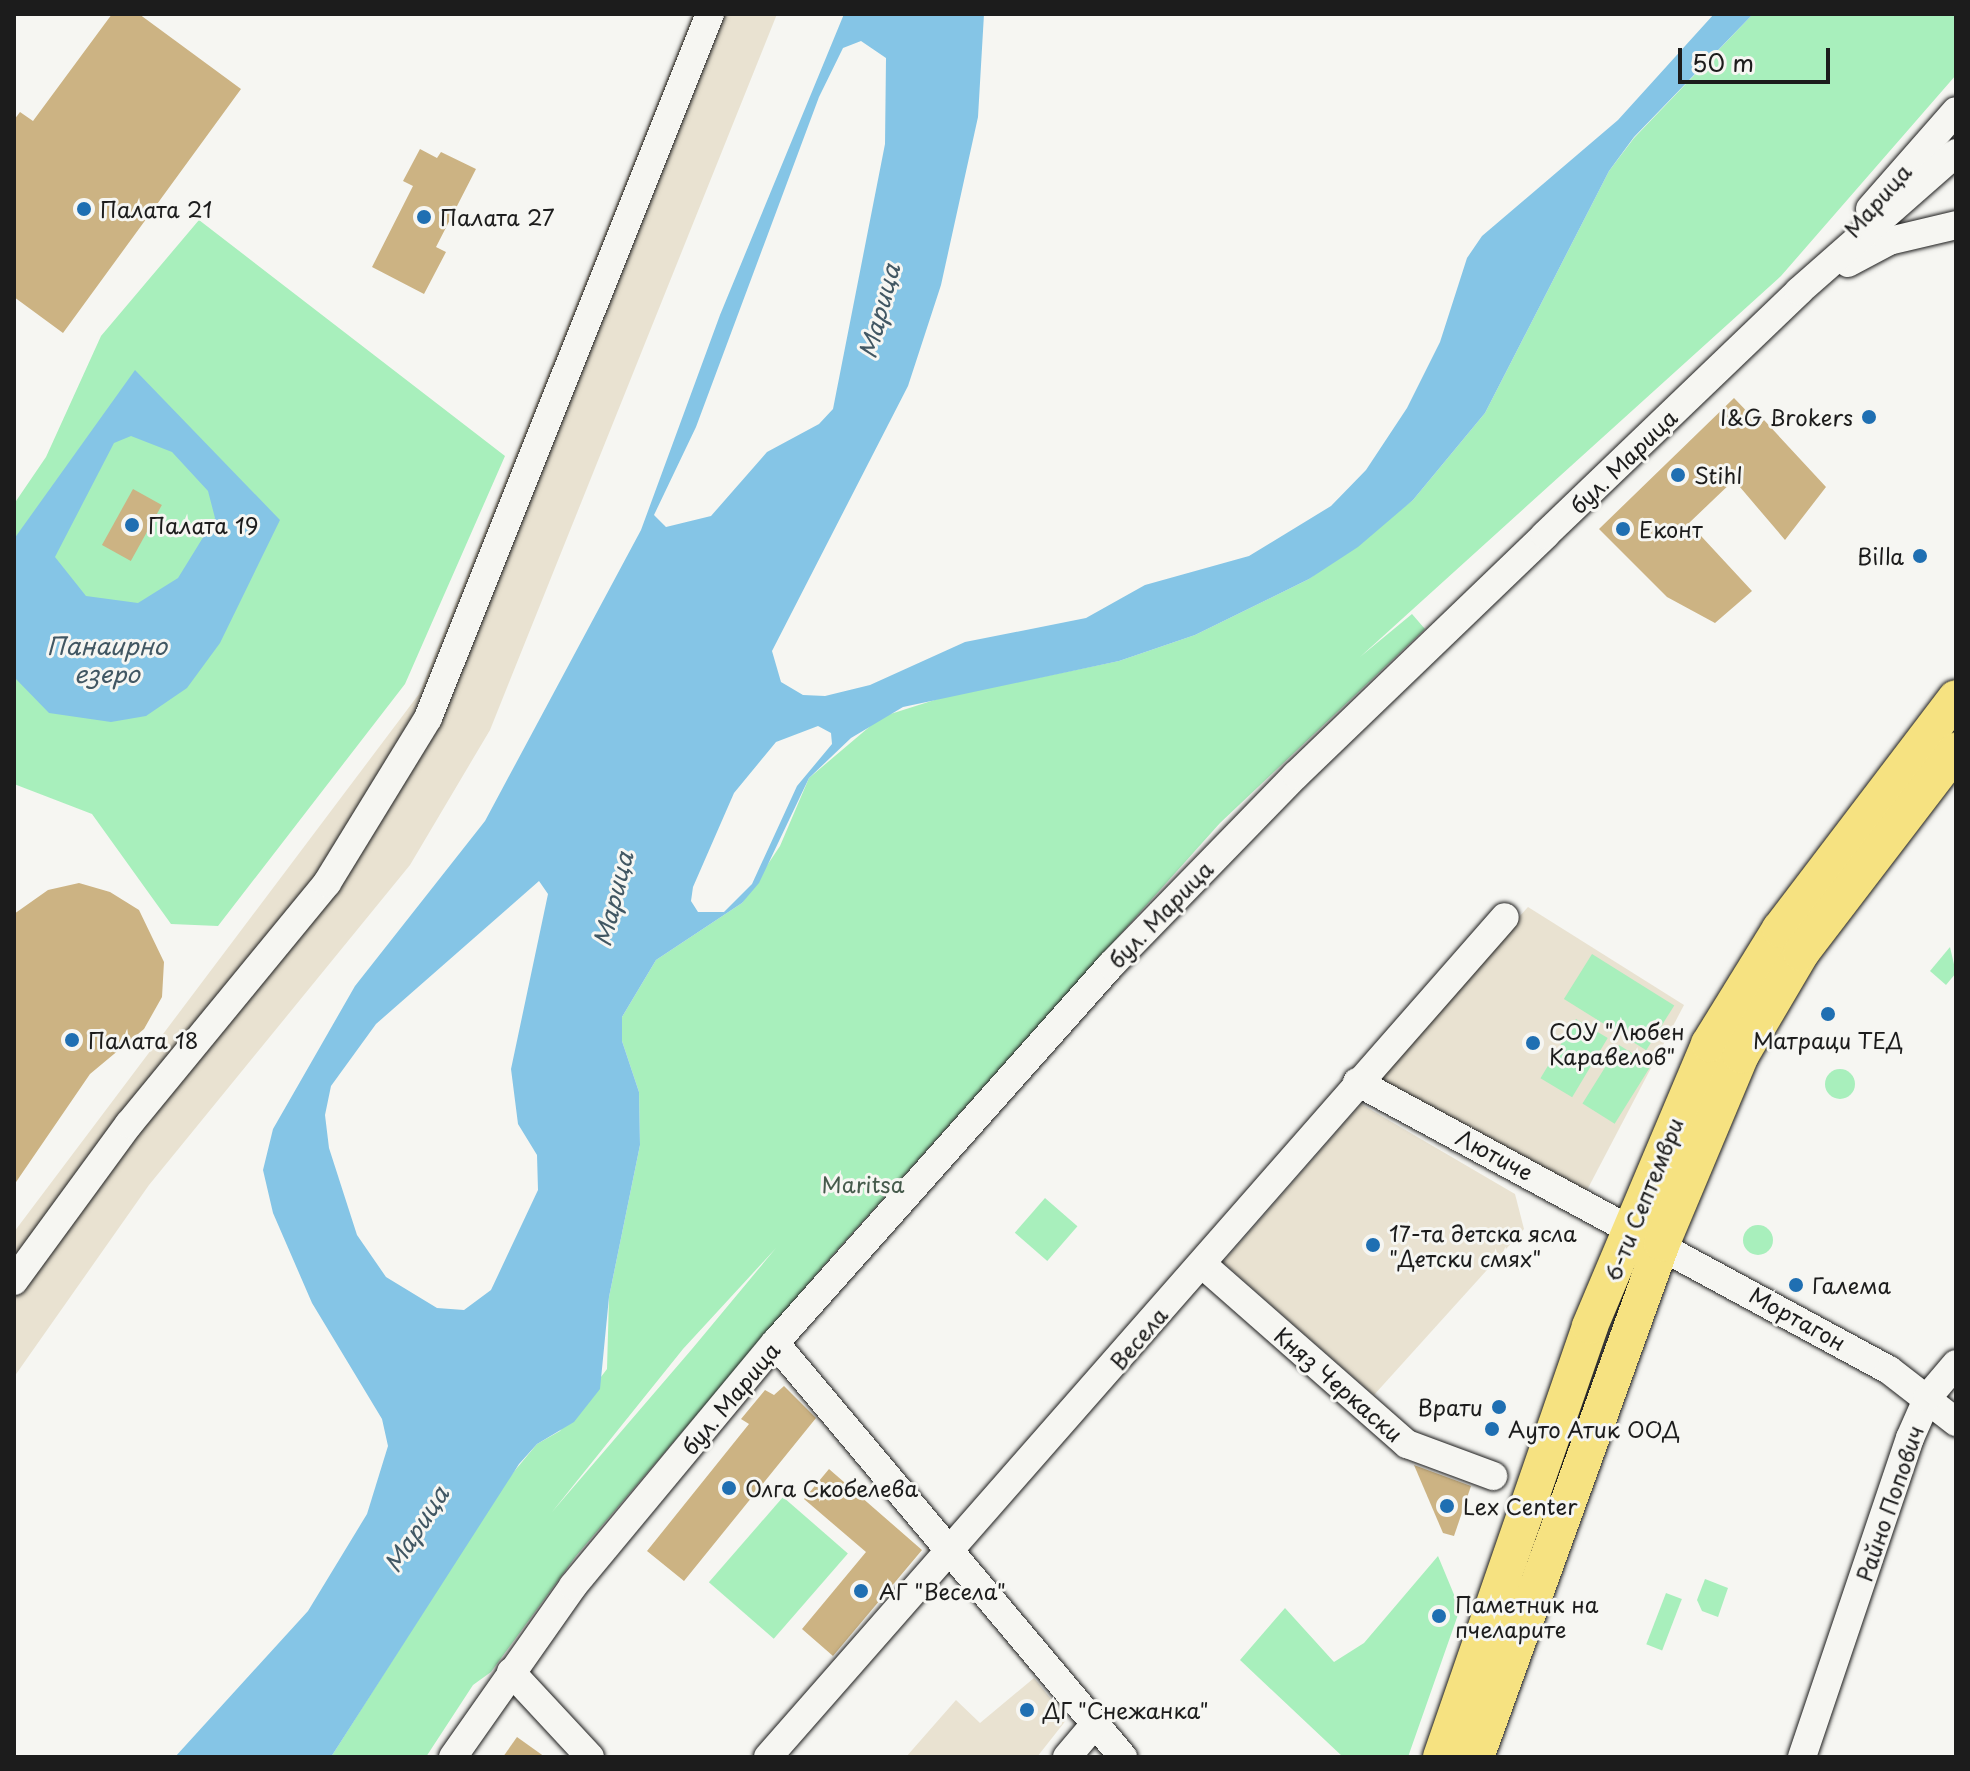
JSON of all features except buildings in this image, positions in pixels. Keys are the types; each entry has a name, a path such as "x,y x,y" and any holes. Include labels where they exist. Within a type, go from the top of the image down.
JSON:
{"main road":[{"name":"6-ти Септември","path":"1476,1757 1709,1044 1765,951 1956,698"},
{"name":"6-ти Септември","path":"1441,1757 1512,1544 1647,1235 1741,1055 1801,953 1956,750"}],"street":[{"path":"14,1281 129,1124 327,883 428,718 710,14"},
{"name":"Марица","path":"1799,291 1918,152 1954,115"},
{"path":"1918,152 1921,182 1930,209 1956,224"},
{"name":"бул. Марица","path":"453,1757 573,1586 775,1343 1111,965 1243,827 1799,291 1956,153"},
{"path":"1799,291 1889,241 1956,224"},
{"name":"Весела","path":"768,1757 949,1557 1357,1082 1505,917"},
{"name":"Лютиче","path":"1357,1082 1647,1235"},
{"name":"Мортагон","path":"1647,1235 1928,1397 1956,1422"},
{"name":"Княз Черкаски","path":"1202,1264 1407,1444 1493,1476"},
{"path":"775,1343 949,1557 1123,1757"},
{"name":"Райно Попович","path":"1802,1757 1928,1397 1956,1364"},
{"path":"511,1672 590,1757"},
{"path":"1067,1757 1094,1725"}],"shaded area":[{"path":"693,14 777,14 490,730 410,865 149,1185 14,1377 14,1232 419,694"},
{"name":"СОУ \"Любен Каравелов\"","path":"1528,907 1684,1005 1586,1192 1368,1080"},
{"name":"17-та детска ясла \"Детски смях\"","path":"1361,1104 1515,1194 1524,1229 1374,1395 1223,1262"},
{"name":"ДГ \"Снежанка\"","path":"1034,1678 1067,1719 1037,1757 906,1757 956,1700 980,1723"}],"green space":[{"name":"Maritsa","path":"1753,14 1956,14 1956,75 1781,276 1360,657 1412,614 1425,629 1220,823 832,1256 576,1556 491,1672 473,1685 426,1757 331,1757 507,1480 537,1444 560,1431 607,1369 609,1297 640,1145 639,1092 622,1041 622,1017 656,960 742,903 780,846 809,778 881,717 944,697 1119,661 1195,635 1309,579 1413,500 1485,413 1609,171 1634,138","holes":["776,1248 552,1512 683,1349"]},
{"path":"199,220 505,456 405,684 218,926 171,924 92,814 14,784 14,504 46,457 101,336"},
{"path":"1950,947 1956,973 1946,985 1930,971"},
{"path":"1592,954 1674,1005 1646,1050 1564,999"},
{"path":"1576,1019 1608,1038 1572,1097 1540,1078"},
{"path":"1619,1045 1651,1065 1615,1124 1582,1104"},
{"path":"1840,1069 1846,1070 1854,1078 1854,1090 1846,1098 1840,1099 1834,1098 1826,1090 1825,1084 1826,1078 1834,1070"},
{"path":"1045,1198 1077,1226 1047,1261 1015,1233"},
{"path":"1758,1225 1764,1226 1772,1234 1772,1246 1764,1254 1758,1255 1752,1254 1744,1246 1743,1240 1744,1234 1752,1226"},
{"path":"783,1497 848,1553 774,1639 709,1582"},
{"path":"1438,1556 1460,1609 1408,1757 1343,1757 1240,1660 1285,1608 1334,1662 1364,1643"},
{"path":"1705,1579 1728,1588 1718,1617 1702,1611 1697,1600"},
{"path":"1666,1593 1682,1599 1662,1650 1646,1644"}],"water":[{"path":"844,14 984,14 978,117 941,285 908,386 772,651 781,682 803,695 825,696 870,685 965,642 1086,618 1145,585 1249,556 1331,506 1366,470 1407,408 1440,342 1467,258 1482,236 1618,120 1714,14 1753,14 1634,137 1609,171 1485,413 1413,500 1358,547 1309,579 1195,635 1119,661 903,707 851,738 809,778 759,883 742,903 656,960 622,1017 622,1041 639,1092 640,1145 609,1297 600,1389 574,1422 537,1444 519,1464 331,1757 175,1757 308,1611 367,1514 388,1446 382,1419 312,1303 273,1213 263,1170 273,1129 355,986 485,821 641,530 720,315","holes":["861,41 886,58 885,144 833,409 819,424 767,452 711,516 666,527 654,515 696,427 819,97 843,48","818,726 831,733 832,744 797,786 752,884 724,912 698,912 691,901 693,887 734,793 776,742","539,881 548,894 511,1069 518,1124 537,1155 538,1190 491,1290 464,1310 437,1308 386,1277 357,1235 329,1148 325,1115 331,1086 376,1024"]},
{"name":"Панаирно езеро","path":"135,370 280,520 220,643 187,688 146,716 111,722 49,713 14,677 14,539","holes":["131,436 172,452 208,491 215,518 178,578 138,603 86,596 55,557 114,443"]}],"place":[{"name":"Палата 21","path":"84,209"},
{"name":"Палата 27","path":"424,217"},
{"name":"I&G Brokers","path":"1869,417"},
{"name":"Stihl","path":"1678,475"},
{"name":"Палата 19","path":"132,525"},
{"name":"Еконт","path":"1623,529"},
{"name":"Billa","path":"1920,556"},
{"name":"Матраци ТЕД","path":"1828,1014"},
{"name":"Палата 18","path":"72,1040"},
{"name":"СОУ \"Любен Каравелов\"","path":"1533,1043"},
{"name":"17-та детска ясла \"Детски смях\"","path":"1373,1245"},
{"name":"Галема","path":"1796,1285"},
{"name":"Врати","path":"1499,1407"},
{"name":"Ауто Атик ООД","path":"1492,1429"},
{"name":"Олга Скобелева","path":"729,1488"},
{"name":"Lex Center","path":"1447,1506"},
{"name":"АГ \"Весела\"","path":"861,1591"},
{"name":"Паметник на пчеларите","path":"1439,1616"},
{"name":"ДГ \"Снежанка\"","path":"1027,1710"}]}
